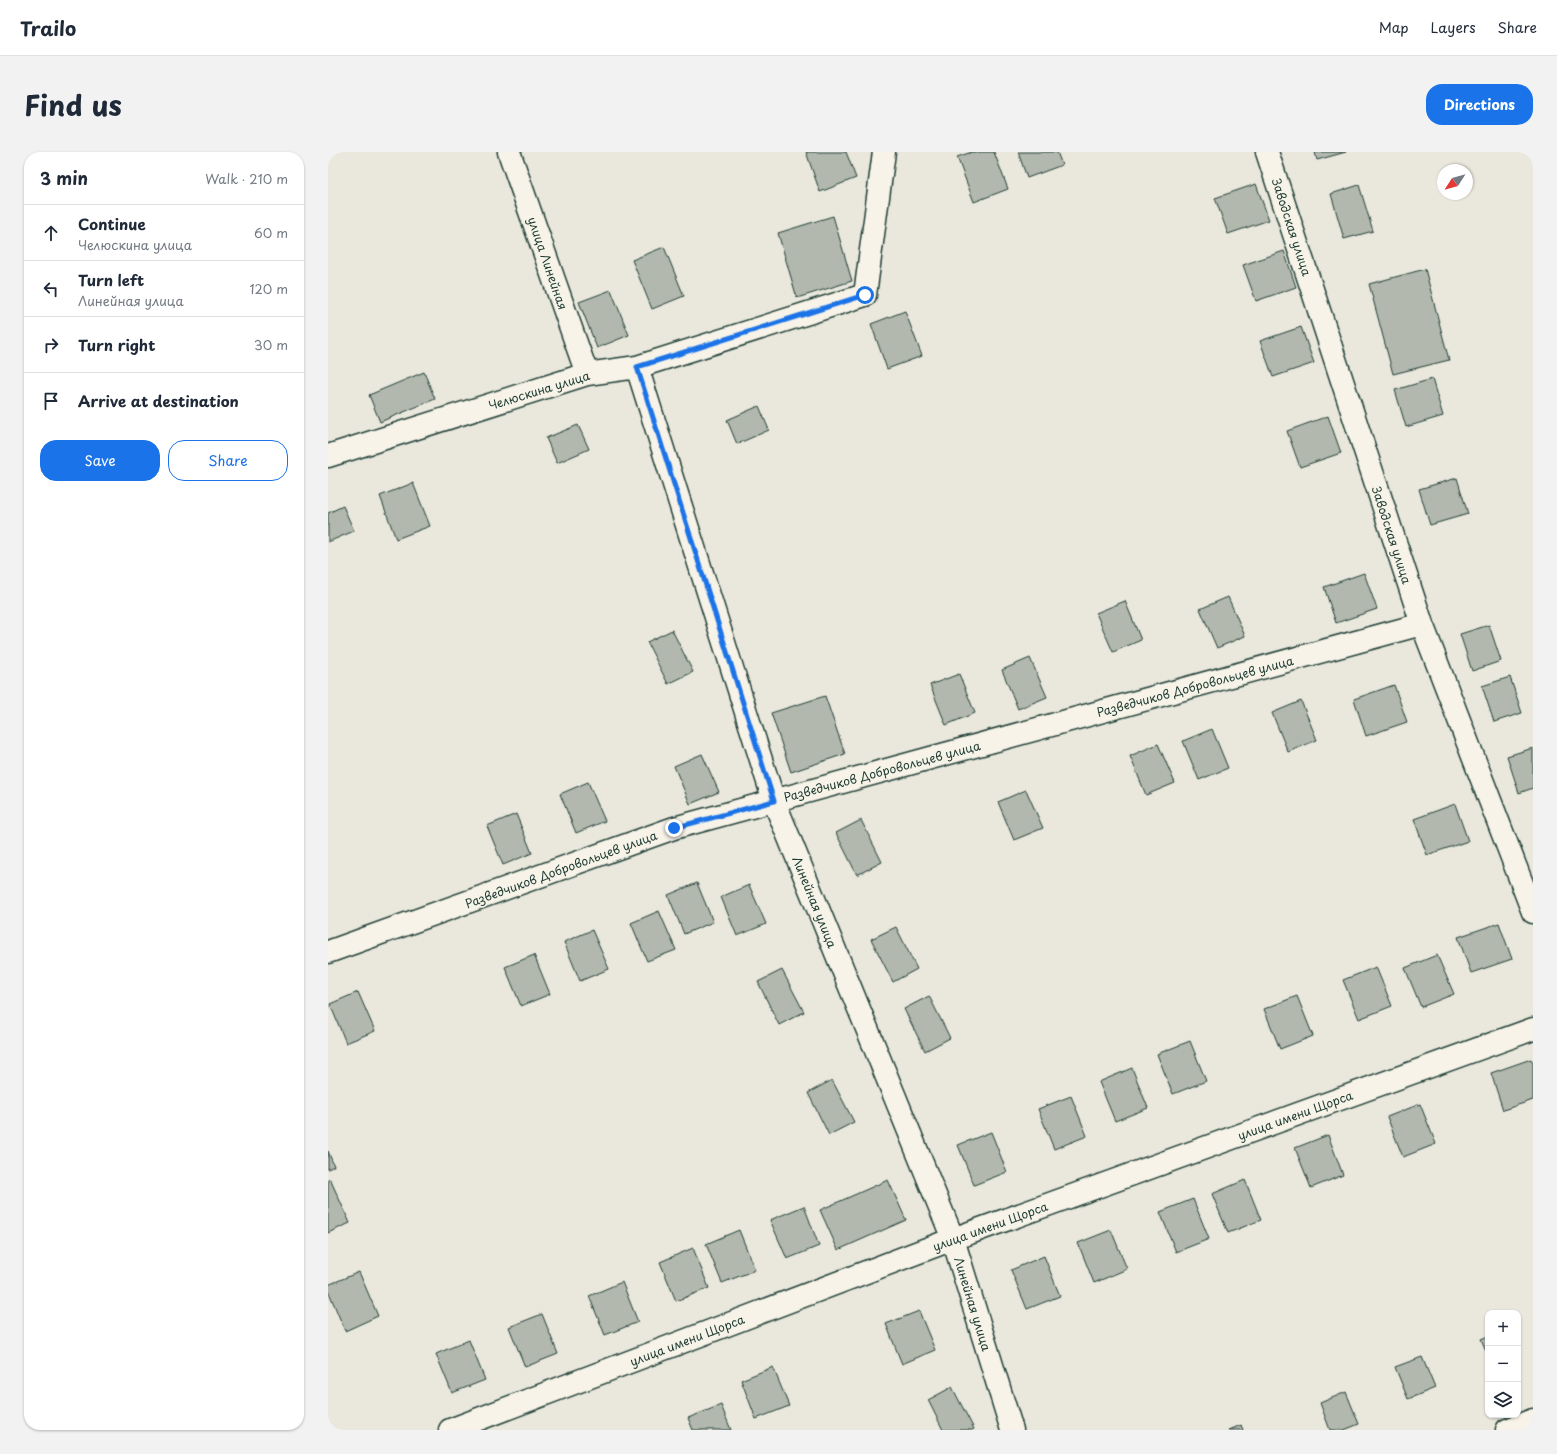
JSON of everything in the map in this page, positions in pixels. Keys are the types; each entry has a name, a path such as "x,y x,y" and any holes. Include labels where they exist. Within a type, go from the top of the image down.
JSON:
{"street":[{"name":"улица Линейная","path":"509,152 587,374"},
{"name":"Челюскина улица","path":"328,456 587,374 637,367 865,295 884,152"},
{"name":"Заводская улица","path":"1267,152 1422,624 1533,912"},
{"name":"Линейная улица","path":"637,367 774,801 953,1239 1012,1430"},
{"name":"Разведчиков Добровольцев улица","path":"328,952 674,828 1422,624"},
{"name":"улица имени Щорса","path":"450,1430 953,1239 1533,1029"},
{"path":"1506,1430 1533,1420"}],"building":[{"path":"806,152 846,152 856,178 820,192"},
{"path":"972,152 994,152 1008,189 974,202 957,157"},
{"path":"1018,152 1057,152 1062,165 1027,178"},
{"path":"1315,152 1346,152 1317,160"},
{"path":"1256,184 1269,220 1228,234 1215,198"},
{"path":"1359,185 1373,231 1344,239 1331,194"},
{"path":"833,216 852,281 797,298 778,233"},
{"path":"664,247 684,296 652,309 632,260"},
{"path":"1284,251 1296,287 1256,301 1243,265"},
{"path":"1425,269 1449,360 1393,374 1369,284"},
{"path":"611,290 629,335 597,348 579,302"},
{"path":"905,311 922,356 887,369 871,324"},
{"path":"1301,327 1314,363 1273,377 1260,341"},
{"path":"424,372 435,399 380,422 369,395"},
{"path":"1432,379 1443,416 1406,427 1395,390"},
{"path":"759,406 769,430 737,444 727,420"},
{"path":"1328,416 1341,453 1300,467 1287,431"},
{"path":"578,425 589,449 557,463 546,438"},
{"path":"1457,478 1468,514 1430,525 1419,489"},
{"path":"413,483 430,526 396,539 380,496"},
{"path":"343,506 354,531 328,542 328,513"},
{"path":"1364,573 1377,609 1336,623 1324,587"},
{"path":"1228,597 1245,636 1217,648 1200,609"},
{"path":"1125,601 1141,640 1113,652 1096,613"},
{"path":"1489,625 1501,661 1472,671 1460,634"},
{"path":"672,630 693,672 668,684 647,642"},
{"path":"1030,658 1047,697 1018,709 1002,670"},
{"path":"959,674 975,713 946,725 930,685"},
{"path":"1510,677 1522,713 1494,722 1482,686"},
{"path":"1394,685 1407,722 1366,736 1354,699"},
{"path":"825,696 845,754 791,772 771,713"},
{"path":"1301,701 1317,740 1288,752 1272,713"},
{"path":"1212,729 1228,768 1199,780 1183,741"},
{"path":"1158,744 1175,783 1146,795 1130,756"},
{"path":"1533,748 1533,788 1519,793 1507,756"},
{"path":"702,754 719,792 690,804 674,766"},
{"path":"588,782 605,821 576,833 560,794"},
{"path":"1026,790 1043,828 1014,840 998,802"},
{"path":"1455,804 1468,841 1427,855 1414,819"},
{"path":"516,814 532,853 503,865 487,826"},
{"path":"861,820 882,862 857,875 836,833"},
{"path":"697,883 713,922 684,934 668,895"},
{"path":"749,885 766,924 737,936 721,897"},
{"path":"659,911 676,950 647,961 631,923"},
{"path":"1499,923 1512,959 1471,973 1458,937"},
{"path":"896,927 917,969 893,982 871,939"},
{"path":"592,930 609,969 580,981 564,942"},
{"path":"534,955 550,994 521,1006 505,967"},
{"path":"1437,955 1454,994 1421,1007 1405,968"},
{"path":"1376,967 1392,1006 1359,1019 1343,980"},
{"path":"782,970 804,1012 779,1025 758,982"},
{"path":"358,992 375,1031 346,1043 330,1004"},
{"path":"929,996 950,1038 925,1051 904,1009"},
{"path":"1297,996 1313,1036 1280,1049 1264,1009"},
{"path":"1190,1041 1206,1081 1173,1094 1157,1054"},
{"path":"1531,1059 1533,1064 1533,1100 1503,1110 1491,1073"},
{"path":"1132,1068 1148,1108 1115,1121 1099,1082"},
{"path":"832,1080 854,1122 829,1135 808,1093"},
{"path":"1071,1096 1087,1136 1054,1149 1038,1109"},
{"path":"1420,1104 1436,1144 1403,1157 1387,1117"},
{"path":"991,1132 1007,1172 974,1185 958,1145"},
{"path":"1328,1135 1343,1175 1311,1188 1295,1148"},
{"path":"328,1151 334,1166 328,1169"},
{"path":"330,1179 350,1223 328,1233 328,1180"},
{"path":"888,1180 906,1220 838,1250 820,1210"},
{"path":"1245,1180 1261,1220 1228,1233 1212,1194"},
{"path":"1193,1199 1209,1239 1176,1252 1160,1212"},
{"path":"804,1206 819,1246 787,1259 770,1220"},
{"path":"739,1230 755,1270 722,1283 706,1244"},
{"path":"1111,1230 1127,1269 1094,1283 1078,1243"},
{"path":"693,1248 709,1288 676,1301 660,1262"},
{"path":"1044,1256 1060,1296 1027,1309 1011,1270"},
{"path":"359,1272 378,1316 345,1331 328,1290 328,1285"},
{"path":"622,1282 638,1322 605,1335 589,1296"},
{"path":"919,1311 935,1350 902,1364 886,1324"},
{"path":"542,1314 558,1354 525,1367 509,1327"},
{"path":"1485,1337 1485,1348 1481,1339"},
{"path":"469,1340 485,1380 452,1393 436,1354"},
{"path":"1422,1357 1435,1388 1408,1399 1395,1367"},
{"path":"773,1367 789,1406 756,1419 741,1380"},
{"path":"952,1387 974,1429 972,1430 943,1430 928,1400"},
{"path":"1346,1392 1359,1424 1344,1430 1330,1430 1320,1403"},
{"path":"721,1405 731,1430 693,1430 688,1418"},
{"path":"1241,1425 1243,1430 1229,1430"}],"route":[{"path":"674,828 774,801 637,367 865,295"}]}
